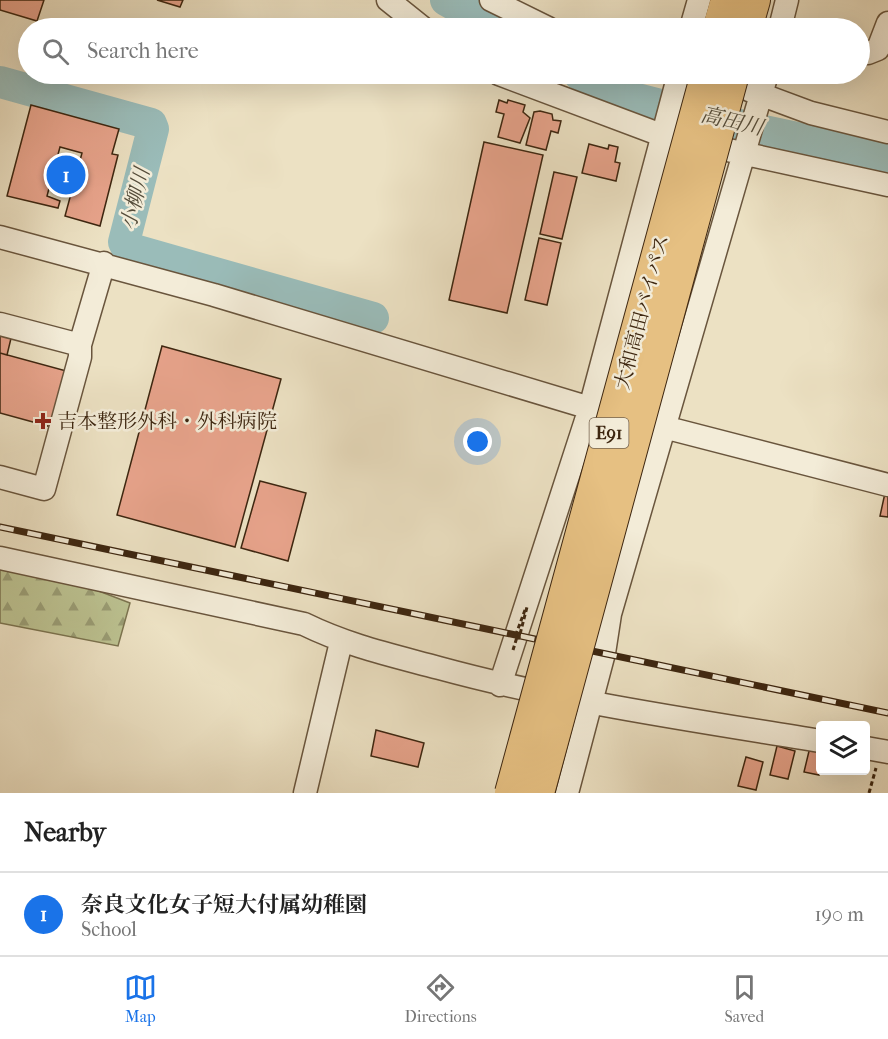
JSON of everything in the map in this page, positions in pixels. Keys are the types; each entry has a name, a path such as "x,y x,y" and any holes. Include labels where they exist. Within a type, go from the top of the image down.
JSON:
{"highway":[{"path":"722,18 727,0"},
{"path":"749,18 754,0"},
{"name":"大和高田バイパス","path":"511,793 704,84"},
{"name":"大和高田バイパス","path":"546,789 730,84"},
{"path":"502,793 537,667 572,568"}],"street":[{"path":"388,0 410,18"},
{"path":"491,0 528,18"},
{"path":"694,18 699,0"},
{"path":"782,18 787,0"},
{"path":"870,52 878,49 888,23"},
{"path":"528,84 665,131 888,185"},
{"path":"501,685 590,408 676,84"},
{"path":"730,84 763,89 811,113 888,132"},
{"path":"546,789 604,653 610,614 763,89"},
{"path":"0,237 104,263 590,408 888,484"},
{"path":"0,477 44,489 80,357 80,345 104,263"},
{"path":"0,324 80,345"},
{"path":"511,793 558,730 583,701 595,640 598,611 596,586 576,537 576,481 590,408"},
{"path":"0,558 304,624 341,642 501,685 816,740"},
{"path":"305,793 341,642"}],"path":[{"path":"513,650 516,640 519,630 525,610 523,609 515,637 519,638 527,607"},
{"path":"868,793 878,750"}],"green space":[{"path":"0,569 91,588 130,603 118,646 0,623"}],"building":[{"path":"0,0 44,0 38,18 27,18 0,10"},
{"path":"157,0 183,0 180,7"},
{"path":"499,100 525,105 523,112 530,118 520,143 498,137 504,114 496,112"},
{"path":"31,105 119,129 112,154 118,155 100,226 65,216 82,153 60,147 47,196 60,201 58,208 7,196"},
{"path":"534,112 552,114 553,120 561,121 558,133 551,131 546,150 526,145"},
{"path":"484,142 543,155 507,313 449,300"},
{"path":"589,144 608,149 609,145 618,147 615,162 620,163 616,181 582,173"},
{"path":"554,172 577,177 562,239 540,234"},
{"path":"539,238 561,243 547,305 525,300"},
{"path":"0,327 13,330 7,355 0,353"},
{"path":"162,346 281,379 235,547 117,515"},
{"path":"0,353 70,372 55,428 0,413"},
{"path":"260,481 306,493 288,561 241,548"},
{"path":"885,493 888,494 888,517 880,516"},
{"path":"376,730 424,743 418,767 371,756"},
{"path":"777,746 795,751 788,779 770,775"},
{"path":"810,747 816,748 816,774 804,772"},
{"path":"746,757 763,762 756,790 738,786"}],"waterway":[{"name":"高田川","path":"446,0 478,18"},
{"name":"小柳川","path":"0,82 151,124 153,129 124,242 127,248 373,318"},
{"name":"高田川","path":"602,84 637,99 759,130 888,157"}],"railway":[{"path":"0,527 888,713"}],"place":[{"name":"奈良文化女子短大付属幼稚園","path":"66,175"},
{"name":"吉本整形外科・外科病院","path":"43,421"}]}
